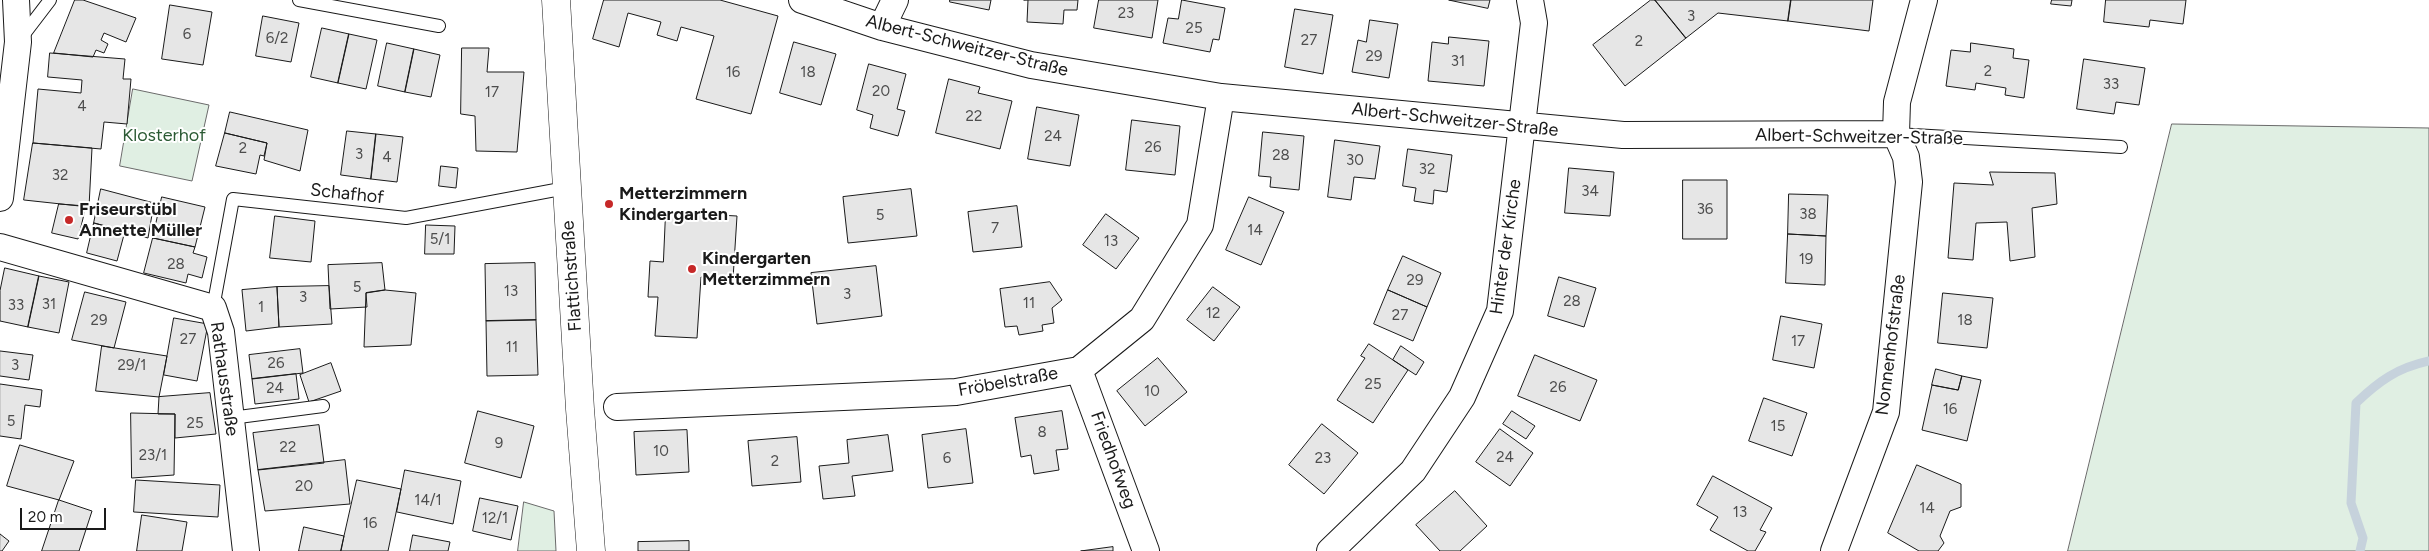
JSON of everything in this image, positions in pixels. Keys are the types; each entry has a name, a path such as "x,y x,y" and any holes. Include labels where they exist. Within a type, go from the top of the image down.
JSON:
{"main road":[{"name":"Flattichstraße","path":"556,0 566,188 591,551"}],"street":[{"path":"0,198 18,42 16,0"},
{"name":"Albert-Schweitzer-Straße","path":"802,0 882,27 1031,66 1221,97 1623,136 1896,134"},
{"path":"882,27 895,0"},
{"name":"Hinter der Kirche","path":"1330,551 1413,472 1462,397 1500,311 1534,23 1530,0"},
{"path":"1896,134 1897,102 1924,0"},
{"name":"Fröbelstraße","path":"617,407 956,392 1079,370 1142,318 1200,225 1221,97"},
{"name":"Nonnenhofstraße","path":"1834,551 1886,412 1909,182 1906,157 1896,134"},
{"name":"Rathausstraße","path":"0,247 214,308 221,332 246,551"},
{"name":"Friedhofweg","path":"1079,370 1146,551"}],"lane":[{"path":"18,42 50,0"},
{"path":"299,0 439,26"},
{"name":"Albert-Schweitzer-Straße","path":"1896,134 2121,148"},
{"name":"Schafhof","path":"214,308 233,199 406,218 566,188"},
{"path":"231,418 323,406"}],"green space":[{"name":"Klosterhof","path":"133,89 209,105 192,181 120,166"},
{"path":"2172,124 2429,128 2429,551 2068,551"},
{"path":"524,502 554,511 556,551 518,551"}],"building":[{"path":"75,0 83,0 136,18 126,42 104,33 101,40 108,44 104,53 96,50 93,57 54,53"},
{"path":"604,0 720,0 778,16 751,114 696,99 714,36 681,27 677,41 657,35 661,22 628,13 619,47 593,39"},
{"path":"950,0 991,0 989,10 950,2"},
{"path":"1028,0 1078,0 1077,10 1064,10 1063,24 1027,22"},
{"path":"1099,0 1158,0 1152,38 1094,28"},
{"path":"1182,0 1225,8 1219,40 1213,39 1210,52 1163,43 1168,18 1178,19"},
{"path":"1449,0 1490,0 1488,8"},
{"path":"1651,0 1655,0 1686,38 1625,86 1593,45"},
{"path":"1655,0 1791,0 1788,21 1718,13 1686,38"},
{"path":"1791,0 1873,0 1869,31 1788,21"},
{"path":"2052,0 2072,0 2071,6 2051,4"},
{"path":"2106,0 2186,0 2183,24 2150,20 2149,27 2104,22"},
{"path":"170,5 212,12 203,65 162,59"},
{"path":"1295,9 1333,15 1323,74 1285,67"},
{"path":"263,16 299,23 291,62 256,56"},
{"path":"1370,20 1398,24 1389,78 1352,72 1358,40 1366,42"},
{"path":"322,28 349,34 338,83 311,77"},
{"path":"349,34 377,40 366,89 338,83"},
{"path":"1449,37 1489,41 1484,86 1428,81 1432,42 1448,44"},
{"path":"794,42 836,54 821,105 780,93"},
{"path":"387,43 414,49 405,92 378,86"},
{"path":"1971,43 2014,49 2013,58 2029,60 2024,98 2005,95 2006,88 1976,83 1975,90 1946,86 1951,50 1970,52"},
{"path":"462,48 489,48 487,72 524,72 517,152 476,151 475,116 461,114"},
{"path":"414,49 440,55 431,97 405,92"},
{"path":"50,53 125,59 123,79 131,79 127,124 104,122 101,149 33,143 38,89 81,93 82,80 48,77"},
{"path":"2084,59 2145,68 2139,105 2116,102 2114,114 2077,109"},
{"path":"869,64 906,74 897,109 905,111 898,136 870,128 873,115 857,110"},
{"path":"949,79 980,87 978,93 1012,101 1000,149 936,133"},
{"path":"1037,107 1079,115 1070,166 1028,159"},
{"path":"230,112 308,130 300,171 264,160 267,143 225,133"},
{"path":"1132,120 1180,126 1175,175 1126,170"},
{"path":"347,131 376,134 371,179 341,175"},
{"path":"1263,132 1304,136 1299,190 1270,187 1271,177 1259,176"},
{"path":"225,133 267,143 264,156 260,155 256,174 216,166"},
{"path":"376,134 403,137 397,182 371,179"},
{"path":"1335,140 1380,146 1375,179 1354,177 1351,200 1328,197"},
{"path":"33,143 92,148 89,207 24,200"},
{"path":"1408,149 1452,155 1447,192 1434,190 1433,204 1414,201 1416,188 1403,186"},
{"path":"441,166 458,168 456,188 439,186"},
{"path":"1569,168 1614,172 1610,216 1565,213"},
{"path":"1990,172 2055,173 2057,204 2032,208 2035,257 2010,261 2007,222 1976,223 1973,260 1948,258 1954,183 1993,185"},
{"path":"1683,180 1727,180 1727,239 1683,239"},
{"path":"101,189 154,203 148,238 94,223"},
{"path":"911,189 917,236 848,243 843,197"},
{"path":"1789,194 1828,195 1826,236 1788,234"},
{"path":"162,197 205,207 195,247 153,238"},
{"path":"1249,197 1284,212 1261,265 1226,250"},
{"name":"Friseurstübl Annette Müller","path":"59,204 86,206 78,239 52,233"},
{"path":"1017,206 1022,247 973,252 968,212"},
{"name":"Kindergarten Metterzimmern","path":"666,212 737,216 733,279 701,277 697,338 655,336 658,297 648,297 650,261 663,262"},
{"path":"1106,214 1139,238 1116,269 1083,245"},
{"path":"275,216 315,221 311,262 270,258"},
{"path":"94,223 125,231 117,261 87,253"},
{"path":"426,225 455,226 454,254 425,254"},
{"path":"1788,234 1826,236 1825,285 1786,283"},
{"path":"153,238 195,247 193,253 207,257 202,278 188,274 186,283 144,273"},
{"path":"1403,256 1441,273 1427,307 1388,290"},
{"path":"382,263 385,290 366,293 367,307 330,309 328,265"},
{"path":"535,263 536,320 486,321 485,264"},
{"path":"876,266 882,316 817,324 811,273"},
{"path":"5,268 39,276 28,327 0,321 0,291"},
{"path":"39,276 69,282 59,333 28,327"},
{"path":"1559,277 1596,288 1584,327 1548,316"},
{"path":"1050,282 1062,300 1052,308 1054,323 1042,325 1043,331 1019,335 1017,326 1005,327 1000,289"},
{"path":"329,286 332,324 279,327 277,287"},
{"path":"277,287 279,327 246,331 242,290"},
{"path":"1213,287 1240,307 1214,341 1187,320"},
{"path":"385,290 416,293 411,345 364,347 366,293"},
{"path":"1388,290 1427,307 1413,341 1374,324"},
{"path":"85,292 126,302 114,348 72,340"},
{"path":"1943,293 1993,298 1987,348 1938,343"},
{"path":"1781,316 1822,324 1814,368 1773,360"},
{"path":"174,318 208,324 197,381 164,375"},
{"path":"536,320 538,375 487,376 486,321"},
{"path":"1369,344 1408,370 1373,423 1337,400 1365,358 1361,356"},
{"path":"102,346 167,356 159,397 96,391"},
{"path":"1401,346 1424,362 1416,375 1393,360"},
{"path":"300,349 303,373 252,379 249,355"},
{"path":"0,351 33,355 29,380 0,376"},
{"path":"1535,355 1597,380 1580,421 1518,396"},
{"path":"1158,358 1187,392 1145,426 1117,391"},
{"path":"331,363 341,391 309,402 300,375"},
{"path":"1936,369 1962,376 1958,390 1932,385"},
{"path":"296,374 299,399 255,404 252,379"},
{"path":"1962,376 1981,380 1967,441 1922,430 1932,385 1958,390"},
{"path":"0,384 42,390 40,407 25,405 21,439 0,436"},
{"path":"210,393 216,434 175,438 175,414 158,414 159,397"},
{"path":"1764,398 1807,413 1792,456 1749,441"},
{"path":"478,411 534,426 521,478 465,463"},
{"path":"1062,411 1068,449 1056,450 1059,470 1034,474 1031,455 1021,457 1015,418"},
{"path":"1512,411 1535,426 1526,439 1503,424"},
{"path":"131,413 175,414 174,475 132,478"},
{"path":"1322,424 1358,453 1324,494 1289,465"},
{"path":"319,425 324,463 258,470 253,433"},
{"path":"966,429 973,483 928,488 922,435"},
{"path":"1500,429 1533,453 1510,486 1476,462"},
{"path":"687,430 689,472 636,475 634,432"},
{"path":"888,435 893,471 852,476 855,496 823,499 819,466 849,463 847,440"},
{"path":"797,437 801,482 752,486 748,441"},
{"path":"20,445 74,461 59,500 7,486"},
{"path":"345,460 350,504 265,511 258,470"},
{"path":"1917,465 1961,484 1961,507 1950,511 1940,536 1944,543 1938,551 1919,551 1888,533"},
{"path":"405,470 461,481 453,524 397,512"},
{"path":"1713,476 1772,508 1760,530 1766,532 1755,551 1748,551 1710,530 1718,517 1697,505"},
{"path":"136,480 220,485 218,517 134,512"},
{"path":"357,480 401,489 388,551 341,551"},
{"path":"1455,491 1487,526 1460,551 1440,551 1416,525"},
{"path":"480,498 518,506 511,540 473,531"},
{"path":"59,500 92,511 79,551 42,551"},
{"path":"142,515 187,522 182,551 137,551"},
{"path":"304,527 344,536 341,551 299,551"},
{"path":"0,534 9,541 2,551 0,551"},
{"path":"413,535 450,542 448,551 410,551"},
{"path":"689,541 689,551 638,551 638,542"},
{"path":"1113,547 1113,551 1081,551"}],"waterway":[{"path":"2360,551 2363,538 2351,503 2356,403 2389,376 2407,367 2429,361"}],"place":[{"name":"Metterzimmern Kindergarten","path":"609,204"},
{"name":"Friseurstübl Annette Müller","path":"69,220"},
{"name":"Kindergarten Metterzimmern","path":"692,269"}]}
